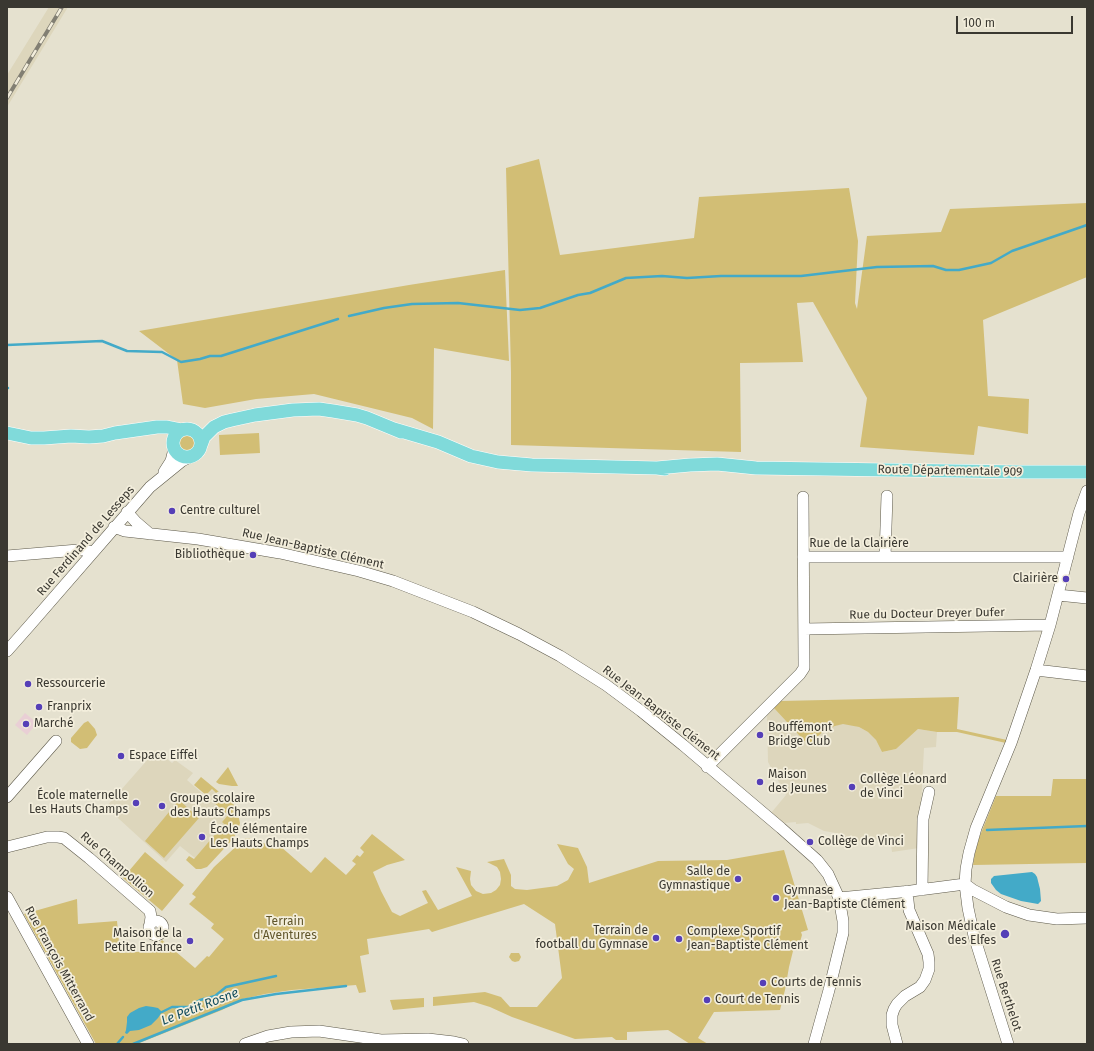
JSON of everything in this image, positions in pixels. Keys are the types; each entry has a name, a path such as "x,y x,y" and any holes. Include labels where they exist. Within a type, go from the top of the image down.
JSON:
{"main road":[{"name":"Route Départementale 909","path":"255,415 305,409 333,410 367,418 390,428 438,442 473,456 498,462 532,465 657,468 710,464 756,468 1087,472"},
{"path":"173,445 175,436 185,430 204,426 216,419 226,416 255,415"},
{"path":"134,430 160,432 170,438 180,455 187,457 196,454 206,435 214,427 232,420 255,415"},
{"path":"7,433 31,438 71,436 89,437 164,427 194,431 199,435 201,446"}],"street":[{"path":"156,481 169,465 173,453 173,445"},
{"name":"Rue Ferdinand de Lesseps","path":"7,651 11,639 30,625 127,512 156,481 182,461 192,456"},
{"name":"Rue Berthelot","path":"1008,1044 974,936 965,884 966,869 976,828 1011,743 1036,670 1050,625 1068,557 1082,521 1087,491"},
{"path":"885,557 887,496"},
{"path":"803,497 803,557"},
{"path":"127,512 150,534"},
{"name":"Rue Jean-Baptiste Clément","path":"114,527 125,531 239,545 320,561 393,581 473,612 519,634 560,656 606,685 641,711 781,828 817,860 828,874 839,898 843,921 842,941 814,1044"},
{"path":"7,556 61,551 85,550 93,552"},
{"path":"61,551 77,555 84,562"},
{"name":"Rue de la Clairière","path":"708,767 800,674 804,668 803,557 1068,557"},
{"path":"1058,595 1087,598"},
{"name":"Rue du Docteur Dreyer Dufer","path":"804,629 1050,625"},
{"path":"1036,670 1087,676"},
{"path":"7,797 56,741"},
{"path":"922,890 923,819 929,792"},
{"name":"Rue Champollion","path":"7,847 53,836 64,838 150,911 150,924"},
{"path":"839,898 907,892 965,884 973,890 1006,907 1029,915 1057,919 1087,918"},
{"path":"897,1044 892,1025 892,1015 894,1009 904,996 920,987 929,970 928,954 909,910 907,892"},
{"name":"Rue François Mitterrand","path":"7,897 88,1044"},
{"path":"245,1044 268,1036 303,1031 331,1032 381,1040 428,1039 463,1044"}],"shaded area":[{"path":"49,7 68,7 7,107 7,75"},
{"name":"Collège Léonard de Vinci","path":"773,707 810,747 816,738 825,730 840,724 848,724 859,727 868,732 876,740 882,752 896,749 918,729 937,732 936,747 924,748 919,848 892,852 890,837 843,844 842,834 824,831 808,823 784,823 771,813 786,795 768,762 767,714"},
{"name":"Marché","path":"25,713 37,723 27,735 15,725"},
{"name":"Groupe scolaire des Hauts Champs","path":"156,750 172,763 175,760 193,773 187,780 205,796 212,790 221,797 215,805 227,816 222,822 224,824 195,858 180,846 166,862 106,807"}],"green space":[{"path":"539,159 560,255 694,238 699,197 849,188 858,241 855,303 857,309 867,236 941,232 950,209 1087,203 1087,277 983,320 988,396 1029,399 1028,434 978,426 974,455 860,447 867,398 813,302 797,303 803,362 740,363 741,452 511,445 511,372 506,168"},
{"path":"505,270 509,361 434,348 433,429 412,418 314,394 256,399 205,408 183,404 177,360 139,331 409,285"},
{"path":"259,433 260,453 220,455 219,435"},
{"path":"187,435 193,437 195,443 193,449 187,451 181,449 179,443 181,437"},
{"path":"959,697 957,729 1007,740 1006,743 957,732 937,732 918,729 896,749 882,752 876,740 868,732 859,727 843,724 825,730 816,738 810,747 773,707 780,701"},
{"path":"88,721 95,729 97,735 87,748 80,749 71,742 71,738 84,723"},
{"path":"228,767 238,786 219,784 216,782"},
{"path":"201,777 219,791 216,793 212,789 206,795 194,785"},
{"path":"1053,779 1087,779 1087,863 973,865 979,838 996,796 1051,796"},
{"path":"222,794 232,802 237,810 240,823 238,830 233,839 207,867 196,869 186,860 189,856 194,859 224,824 222,822 228,815 214,803"},
{"path":"179,800 199,818 164,858 145,841"},
{"name":"Terrain d'Aventures","path":"372,834 405,860 387,865 373,872 392,912 400,916 428,903 422,891 426,890 438,910 472,896 456,867 471,871 471,885 476,891 483,894 491,893 496,890 500,885 501,879 500,872 497,867 487,862 504,859 511,875 511,886 515,889 527,890 557,886 568,880 574,869 568,864 557,844 578,848 587,867 589,883 658,861 727,860 784,850 808,930 801,932 802,935 800,942 794,947 780,1010 714,1012 698,1038 708,1044 690,1044 668,1030 627,1032 627,1040 616,1040 612,1037 575,1039 474,1002 433,1006 433,997 485,992 501,997 510,1007 537,1007 562,978 555,924 524,904 432,932 429,929 367,939 369,954 360,956 366,992 359,993 356,985 292,990 265,994 243,999 222,1010 137,1044 96,1044 24,914 77,899 78,924 117,921 120,953 152,951 162,940 195,968 207,956 209,957 224,939 211,928 214,924 189,904 196,897 192,894 214,867 243,840 247,838 257,842 280,846 311,873 325,857 346,875 356,864 352,861 357,855 360,857 364,852 360,848"},
{"path":"145,852 184,885 162,911 123,878"},
{"path":"511,953 519,953 521,957 519,961 512,961 509,957"},
{"path":"424,998 424,1007 393,1010 390,1000"}],"water":[{"path":"1032,872 1037,877 1040,889 1041,901 1038,904 1021,901 1001,894 991,883 991,879 994,876"},
{"path":"146,1006 158,1008 162,1012 151,1025 139,1030 130,1031 127,1034 125,1033 127,1017 130,1013"}],"waterway":[{"path":"349,316 384,308 412,304 458,303 520,310 540,308 578,295 590,293 626,278 662,276 687,278 721,276 801,276 877,267 933,266 946,270 959,270 991,263 1012,251 1087,225"},
{"path":"7,345 102,341 127,351 162,352 181,362 210,356 221,356 338,319"},
{"path":"987,830 1087,826"},
{"path":"162,1012 172,1007 188,1007 200,1000 215,996 226,987 276,976"},
{"name":"Le Petit Rosne","path":"133,1044 242,1000 276,994 346,986"},
{"path":"117,1044 123,1037"}],"railway":[{"path":"7,98 62,7"}],"place":[{"name":"Centre culturel","path":"172,511"},
{"name":"Bibliothèque","path":"253,555"},
{"name":"Clairière","path":"1066,579"},
{"name":"Ressourcerie","path":"28,684"},
{"name":"Franprix","path":"39,707"},
{"name":"Marché","path":"26,724"},
{"name":"Bouffémont Bridge Club","path":"760,735"},
{"name":"Espace Eiffel","path":"121,756"},
{"name":"Maison des Jeunes","path":"760,782"},
{"name":"Collège Léonard de Vinci","path":"852,787"},
{"name":"École maternelle Les Hauts Champs","path":"136,803"},
{"name":"Groupe scolaire des Hauts Champs","path":"162,806"},
{"name":"École élémentaire Les Hauts Champs","path":"202,837"},
{"name":"Collège de Vinci","path":"810,842"},
{"name":"Salle de Gymnastique","path":"738,879"},
{"name":"Gymnase Jean-Baptiste Clément","path":"776,898"},
{"name":"Maison Médicale des Elfes","path":"1005,934"},
{"name":"Terrain de football du Gymnase","path":"656,938"},
{"name":"Complexe Sportif Jean-Baptiste Clément","path":"679,939"},
{"name":"Maison de la Petite Enfance","path":"190,941"},
{"name":"Courts de Tennis","path":"763,983"},
{"name":"Court de Tennis","path":"707,1000"}]}
